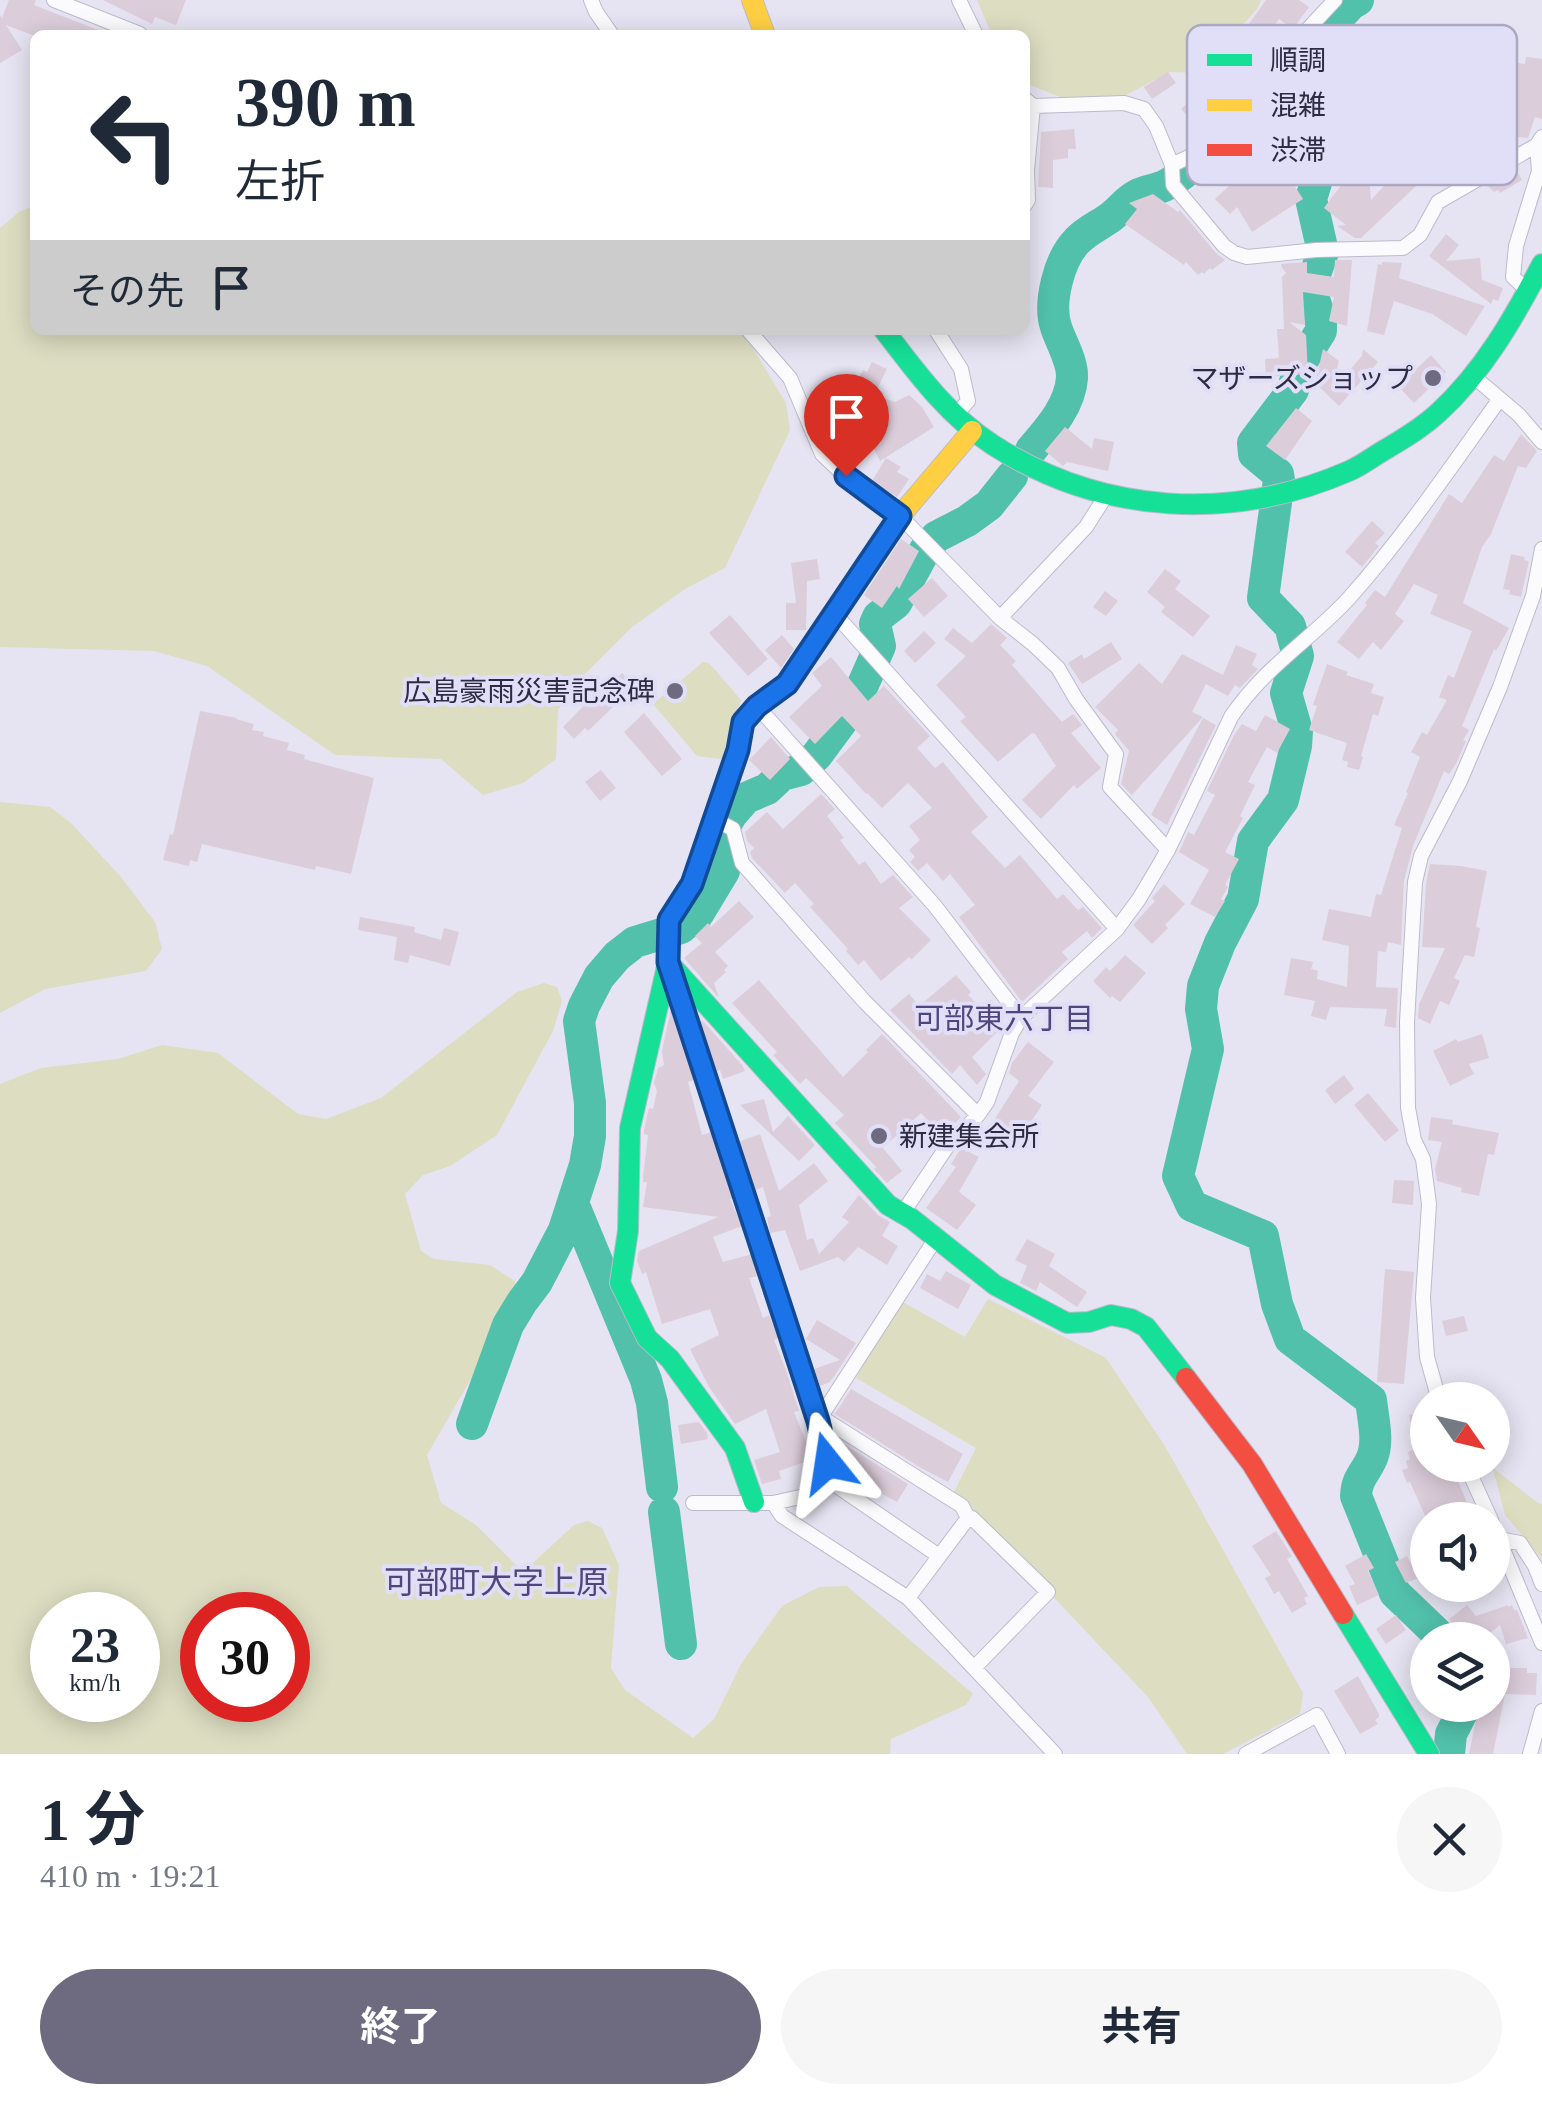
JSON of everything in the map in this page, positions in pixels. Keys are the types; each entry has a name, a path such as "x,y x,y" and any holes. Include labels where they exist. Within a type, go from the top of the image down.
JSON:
{"street":[{"path":"54,0 130,30"},
{"path":"591,0 609,30"},
{"path":"752,0 763,30"},
{"path":"959,0 974,30"},
{"path":"1311,25 1335,0"},
{"path":"1030,103 1124,103 1144,109 1156,126 1172,175 1216,236 1234,253 1247,257 1403,248 1420,234 1438,202 1466,185"},
{"path":"1517,154 1539,141"},
{"path":"1528,291 1512,276 1516,246 1539,171 1539,141"},
{"path":"1172,175 1187,165"},
{"path":"887,335 902,360 936,399 972,431 1054,480 1105,497 1151,504 1217,506 1291,492 1333,479 1383,454 1422,426 1473,376 1510,323 1542,264"},
{"path":"752,335 790,378 822,454 900,516 1000,618 1058,668 1116,754 1110,787 1168,850"},
{"path":"939,335 961,369 968,402 955,416"},
{"path":"1473,376 1519,414 1542,442"},
{"path":"906,1214 906,1208 946,1148 987,1102 1021,1018 1117,929 1139,899 1168,850 1243,699 1371,573 1499,400"},
{"path":"972,431 900,516 787,684 743,722 722,823 669,920 668,962 630,1128 628,1231 620,1283 648,1338 670,1359 735,1448 764,1503 908,1598 1055,1754"},
{"path":"1000,618 1086,527 1105,497"},
{"path":"1433,1382 1427,1357 1424,1298 1429,1204 1408,1108 1414,882 1422,856 1460,781 1500,687 1532,596 1542,550"},
{"path":"834,613 1117,929"},
{"path":"757,706 935,906 1021,1018"},
{"path":"722,823 733,829 742,863 864,1000 978,1115"},
{"path":"668,962 888,1205 906,1214 995,1285 1067,1323 1079,1324 1111,1313 1128,1316 1146,1326 1252,1464 1429,1754"},
{"path":"668,962 818,1421 828,1463 824,1476 809,1495 764,1503 692,1504"},
{"path":"818,1421 936,1238"},
{"path":"818,1421 827,1421 962,1506 968,1518 1048,1592 975,1667"},
{"path":"824,1476 939,1556"},
{"path":"908,1598 968,1518"},
{"path":"1510,1541 1520,1543 1542,1584"},
{"path":"1510,1564 1542,1643"},
{"path":"1530,1754 1542,1711"},
{"path":"1246,1754 1317,1715 1338,1754"}],"green space":[{"path":"977,0 1261,0 1243,25 1187,25 1187,73 1170,72 1122,97 1065,99 1030,85 1030,30 990,30"},
{"path":"30,207 30,335 745,335 786,403 790,430 725,568 685,589 632,627 581,678 558,710 556,759 523,783 483,795 441,759 335,755 207,666 154,651 0,647 0,228"},
{"path":"703,662 709,663 741,700 724,752 729,755 721,759 697,756 653,704"},
{"path":"0,802 50,807 71,823 121,877 155,922 162,949 146,971 45,989 0,1013"},
{"path":"544,983 557,987 562,1001 553,1031 497,1135 450,1166 423,1175 405,1194 421,1251 434,1259 490,1265 515,1281 518,1297 427,1455 441,1503 476,1525 523,1572 574,1525 588,1521 602,1528 619,1565 611,1668 625,1690 693,1738 714,1719 741,1664 782,1606 819,1587 847,1586 973,1694 966,1705 891,1739 890,1754 0,1754 0,1084 41,1068 118,1059 162,1045 218,1053 298,1114 326,1119 381,1098 517,992"},
{"path":"988,1299 1106,1358 1165,1446 1303,1693 1300,1714 1223,1754 1187,1754 1148,1697 954,1492 976,1448 856,1378 899,1300 965,1337"},
{"path":"1510,1481 1542,1504 1542,1559 1510,1521 1510,1502 1502,1502 1497,1482"}],"building":[{"path":"9,0 36,0 34,5 98,30 30,30 30,34 6,25 22,50 0,63 0,15 2,18"},
{"path":"103,0 186,0 176,25 155,17 152,24"},
{"path":"1266,0 1299,0 1309,7 1296,25 1279,19 1275,25 1248,25"},
{"path":"1526,57 1542,59 1542,119 1535,117 1528,138 1517,139 1517,70 1518,63 1525,64"},
{"path":"1168,72 1176,83 1152,99 1144,87"},
{"path":"1074,129 1076,149 1068,149 1068,158 1053,160 1053,188 1038,187 1041,132"},
{"path":"1294,185 1303,199 1252,232 1237,207 1230,214 1215,199 1228,187"},
{"path":"1341,185 1370,185 1371,200 1385,185 1416,186 1361,238 1337,226 1346,225 1324,208"},
{"path":"1490,185 1514,185 1500,193"},
{"path":"1153,194 1180,210 1225,260 1198,275 1186,262 1184,265 1125,224 1137,209 1129,203"},
{"path":"1446,234 1459,245 1446,261 1480,258 1482,280 1503,288 1498,301 1493,299 1491,304 1429,256"},
{"path":"1335,260 1352,260 1347,326 1329,321 1334,297 1303,292 1305,325 1289,322 1306,335 1308,374 1266,377 1265,359 1279,358 1277,329 1284,329 1282,277 1286,273 1281,264 1307,262 1307,273 1334,277"},
{"path":"1402,263 1399,278 1485,306 1466,336 1432,314 1394,301 1384,335 1367,331 1378,264"},
{"path":"1323,349 1339,361 1332,390 1362,356 1363,349 1378,362 1339,406 1315,383"},
{"path":"1431,355 1446,372 1414,403 1398,386"},
{"path":"872,362 887,369 874,395 895,402 909,395 934,427 880,461 847,398"},
{"path":"1296,408 1312,421 1285,460 1266,446"},
{"path":"1065,427 1092,449 1094,438 1114,442 1108,471 1067,462 1063,466 1045,451"},
{"path":"1521,434 1537,451 1526,468 1518,466 1482,547 1463,603 1509,628 1494,649 1462,726 1469,730 1457,762 1449,774 1444,771 1413,846 1404,881 1401,945 1388,942 1386,952 1378,951 1376,987 1398,988 1396,1028 1384,1026 1387,1009 1330,1007 1326,1020 1311,1016 1315,1001 1284,995 1291,958 1313,962 1311,969 1318,971 1317,979 1347,987 1349,946 1322,940 1329,909 1371,917 1402,828 1394,825 1420,757 1411,752 1422,732 1427,735 1447,700 1439,697 1448,675 1454,678 1472,631 1430,614 1438,595 1414,584 1395,614 1404,621 1381,650 1373,642 1359,659 1337,642 1375,590 1385,597 1449,494 1462,503 1494,455 1504,461"},
{"path":"886,458 901,467 897,472 909,479 897,497 872,481"},
{"path":"1372,521 1385,533 1362,567 1345,552"},
{"path":"901,539 919,551 899,589 897,586 882,608 864,595"},
{"path":"1511,554 1529,561 1521,597 1503,589"},
{"path":"817,559 820,579 807,581 806,630 786,630 786,603 796,603 791,563"},
{"path":"1165,569 1181,581 1175,589 1210,616 1193,637 1161,612 1165,607 1147,592"},
{"path":"932,578 948,596 924,617 908,599"},
{"path":"1105,591 1118,601 1106,616 1093,607"},
{"path":"730,615 768,659 748,676 709,633"},
{"path":"991,624 1007,638 1000,645 1016,661 1012,665 1062,722 1073,714 1082,725 1071,733 1101,768 1077,789 1074,785 1041,819 1022,800 1056,766 1035,734 998,762 960,721 966,717 936,685 966,656 944,639 953,628 972,643"},
{"path":"924,631 936,643 915,663 904,651"},
{"path":"782,635 794,649 781,668 765,650"},
{"path":"1111,642 1122,659 1082,684 1068,663 1082,654 1084,659"},
{"path":"1236,645 1257,654 1252,665 1258,669 1240,688 1235,685 1228,696 1206,684 1192,712 1203,717 1132,795 1121,784 1129,751 1115,734 1118,730 1095,707 1139,663 1162,684 1182,654 1223,675"},
{"path":"831,657 868,701 884,686 930,736 917,748 935,768 943,762 988,817 971,832 1005,868 1020,855 1057,899 1063,894 1078,910 1083,907 1102,928 1092,938 1087,931 1062,952 1068,959 1022,1002 959,917 975,905 950,874 943,881 927,863 918,871 910,862 915,857 909,850 920,840 909,826 932,808 908,783 882,808 866,794 836,761 861,736 842,716 815,744 789,717 822,686 812,673"},
{"path":"1327,664 1374,684 1371,693 1384,697 1378,716 1373,714 1359,770 1347,767 1348,762 1342,760 1347,743 1309,730"},
{"path":"622,673 635,686 588,731 585,728 574,739 563,727"},
{"path":"200,711 254,724 252,730 289,743 287,750 305,755 304,759 374,778 351,874 316,866 315,870 202,844 197,862 190,860 189,866 163,860 170,834 173,835"},
{"path":"644,713 682,759 662,776 624,732"},
{"path":"1265,715 1290,729 1277,753 1267,747 1248,782 1255,785 1225,852 1239,859 1225,885 1228,887 1221,899 1225,901 1215,917 1190,904 1209,870 1179,852 1188,832 1194,835 1215,795 1207,791 1234,735 1242,724 1256,731"},
{"path":"1203,718 1216,725 1167,825 1151,815"},
{"path":"771,737 790,759 770,780 749,760"},
{"path":"601,770 616,788 600,801 585,782"},
{"path":"821,794 835,809 827,816 844,838 840,840 859,865 865,861 881,884 893,875 913,897 899,908 931,940 881,981 864,960 858,965 795,883 785,893 750,852 754,848 745,832 767,812 783,829"},
{"path":"1430,864 1487,871 1474,957 1465,955 1454,978 1460,981 1449,1005 1440,1001 1430,1024 1418,1018 1419,1004 1445,948 1422,947"},
{"path":"1164,884 1185,904 1152,944 1133,925 1155,901 1152,898"},
{"path":"739,901 754,917 715,952 728,966 714,983 719,998 684,958 702,943 695,936"},
{"path":"360,917 415,927 414,932 441,940 444,928 459,932 450,966 410,955 408,963 394,960 397,937 358,930"},
{"path":"1125,955 1146,973 1120,1002 1093,981"},
{"path":"956,975 971,992 968,995 1001,1028 972,1057 986,1074 977,1085 960,1065 952,1074 890,1010 909,994 919,1006"},
{"path":"759,980 843,1077 882,1034 961,1117 943,1136 921,1113 883,1148 902,1171 887,1183 835,1123 844,1115 806,1078 800,1084 732,1003"},
{"path":"671,1009 694,1080 688,1082 702,1135 712,1132 733,1198 730,1199 742,1226 713,1237 723,1262 752,1254 759,1276 749,1278 763,1318 769,1315 778,1338 774,1340 799,1411 794,1412 813,1459 779,1471 781,1479 762,1484 754,1460 780,1452 766,1409 735,1424 709,1387 690,1349 719,1335 710,1309 662,1324 646,1272 642,1274 637,1261 639,1251 718,1217 643,1207 648,1135 644,1130 649,1108 653,1109 658,1068 664,1065 662,1051"},
{"path":"703,1021 745,1071 723,1079 720,1070 714,1072 698,1022"},
{"path":"1482,1034 1489,1058 1469,1064 1474,1074 1450,1086 1433,1051 1456,1039 1458,1042"},
{"path":"1028,1042 1054,1062 1028,1096 1042,1105 1018,1142 991,1125 1019,1081 1009,1073"},
{"path":"1344,1075 1354,1089 1335,1104 1325,1090"},
{"path":"1368,1093 1399,1130 1385,1142 1354,1105"},
{"path":"764,1099 773,1132 788,1116 815,1145 799,1161 740,1105"},
{"path":"1431,1117 1499,1133 1494,1155 1488,1154 1479,1196 1437,1181 1435,1169 1442,1142 1428,1140"},
{"path":"760,1134 779,1191 814,1163 828,1181 799,1205 807,1240 813,1238 819,1254 849,1222 842,1217 859,1195 890,1222 882,1236 898,1246 887,1265 858,1247 844,1262 838,1257 800,1271 785,1230 770,1233 767,1217 771,1216 763,1187 753,1191 738,1142"},
{"path":"961,1148 979,1157 959,1192 976,1205 957,1230 926,1208 956,1167 951,1164"},
{"path":"1394,1180 1414,1181 1413,1205 1392,1203"},
{"path":"1027,1239 1055,1254 1049,1266 1087,1292 1077,1307 1040,1282 1036,1291 1020,1283 1027,1266 1015,1260"},
{"path":"1385,1269 1414,1272 1404,1384 1377,1382"},
{"path":"946,1271 971,1285 958,1309 920,1288 927,1274 940,1281"},
{"path":"1464,1316 1468,1331 1446,1336 1442,1321"},
{"path":"817,1320 856,1343 830,1382 820,1386 814,1369 840,1360 806,1339"},
{"path":"851,1389 963,1454 948,1482 835,1414"},
{"path":"699,1422 708,1439 681,1444 678,1425"},
{"path":"842,1443 908,1484 897,1502 855,1479 859,1473 838,1461"},
{"path":"1410,1459 1407,1483 1402,1470 1408,1468 1406,1461"},
{"path":"1410,1482 1458,1482 1467,1502 1419,1502"},
{"path":"1276,1531 1292,1556 1287,1559 1308,1596 1304,1598 1307,1604 1292,1613 1279,1591 1274,1594 1265,1578 1271,1575 1252,1546"},
{"path":"1366,1554 1374,1568 1368,1571 1379,1595 1357,1605 1349,1586 1355,1584 1345,1566"},
{"path":"1407,1556 1410,1581 1406,1583 1395,1562"},
{"path":"1467,1605 1476,1616 1512,1605 1528,1638 1510,1643 1510,1622 1449,1619"},
{"path":"1396,1615 1406,1630 1386,1644 1376,1629"},
{"path":"1510,1668 1527,1668 1527,1673 1537,1673 1536,1695 1510,1694"},
{"path":"1358,1676 1379,1714 1375,1720 1378,1724 1360,1734 1334,1691"},
{"path":"1476,1722 1499,1722 1493,1754 1469,1754"}],"waterway":[{"path":"1332,25 1358,0"},
{"path":"1031,450 1058,417 1072,378 1053,306 1060,270 1071,249 1133,197 1166,185 1187,170"},
{"path":"1315,185 1311,199 1323,252 1310,288 1321,331 1299,366 1293,390 1253,443 1254,454 1278,474 1279,480 1263,598 1290,626 1298,656 1286,693 1297,731 1296,746 1283,800 1253,841 1243,899 1203,986 1201,1009 1208,1049 1178,1176 1192,1206 1263,1236 1277,1304 1290,1339 1371,1400 1374,1451 1356,1496 1395,1593 1425,1622"},
{"path":"472,1424 508,1325 537,1282 564,1230 585,1165 590,1103 579,1021 599,977 635,942 681,928 698,914 724,871 721,832 732,814 746,798 767,789 782,775 801,770 817,755 854,705 880,646 875,624 878,617 896,603 936,537 989,505 1012,476"},
{"path":"573,1203 646,1380 662,1487"},
{"path":"664,1512 681,1644"},
{"path":"1449,1754 1451,1734 1457,1722"}],"traffic: fast":[{"path":"888,335 961,421 993,445 1035,468 1078,486 1123,497 1214,504 1305,487 1349,471 1420,427 1454,397 1483,362 1542,264"},
{"path":"706,844 692,884 669,920 668,962 630,1128 628,1231 620,1283 647,1338 670,1359 735,1448 754,1502"},
{"path":"668,962 888,1205 912,1219 995,1285 1067,1323 1111,1315 1146,1327 1186,1378"},
{"path":"1343,1614 1429,1754"}],"traffic: slow":[{"path":"752,0 763,30"},
{"path":"706,844 738,749 743,721 787,684 900,516 972,431"}],"traffic: jam":[{"path":"1186,1378 1252,1464 1343,1614"}],"place":[{"name":"マザーズショップ","path":"1433,378"},
{"name":"広島豪雨災害記念碑","path":"675,691"},
{"name":"新建集会所","path":"879,1136"}],"district":[{"name":"可部東六丁目","path":"1004,1018"},
{"name":"可部町大字上原","path":"496,1582"}],"route":[{"path":"828,1463 818,1421 668,962 668,936 669,920 692,884 738,750 743,722 787,684 900,516 846,476"}]}
